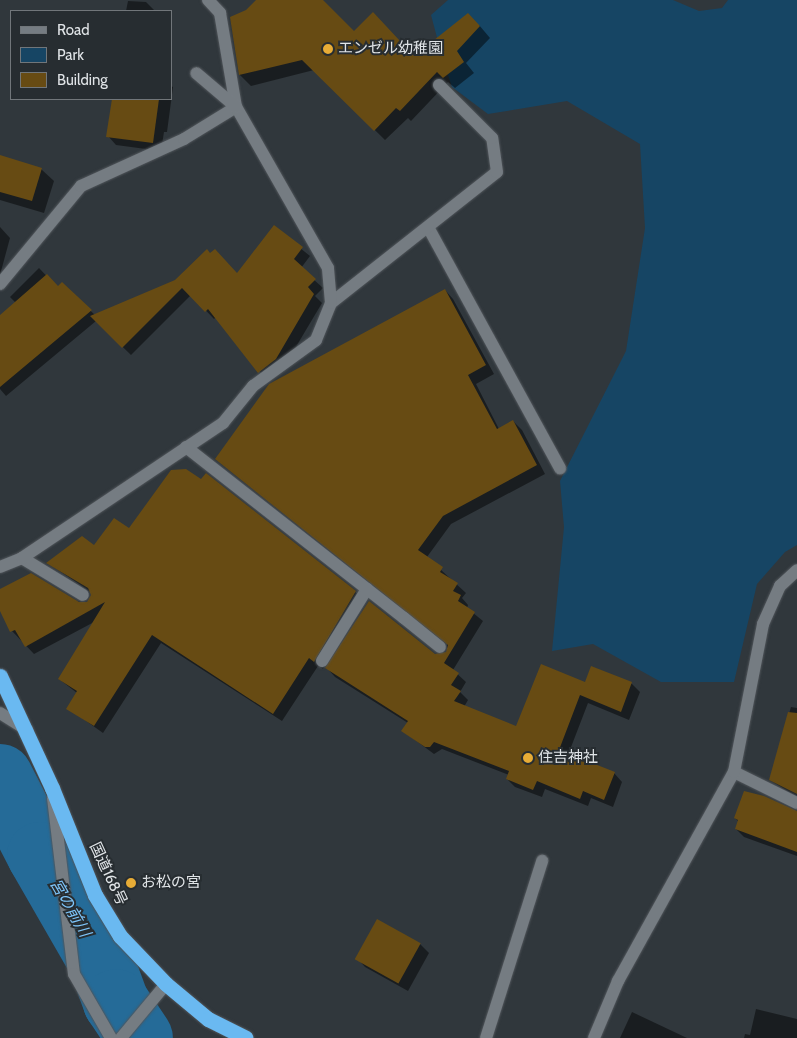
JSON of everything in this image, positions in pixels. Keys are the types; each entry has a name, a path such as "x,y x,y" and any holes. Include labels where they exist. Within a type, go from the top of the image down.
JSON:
{"highway":[{"name":"国道168号","path":"0,676 52,788 95,895 120,936 166,984 208,1019 246,1038"}],"street":[{"path":"208,0 220,13 236,107"},
{"path":"0,567 22,558 223,423 252,386 316,340 331,304 328,268 236,107 196,73"},
{"path":"331,304 429,229 497,172 492,138 439,85"},
{"path":"0,284 81,186 113,169 184,139 236,107"},
{"path":"429,229 560,468"},
{"path":"186,448 440,647"},
{"path":"22,558 83,595"},
{"path":"594,1038 618,981 734,772 763,624 780,586 797,570"},
{"path":"322,662 367,588"},
{"path":"0,713 26,730"},
{"path":"734,772 797,802"},
{"path":"52,788 60,877 74,974 111,1038"},
{"path":"486,1038 542,861"},
{"path":"121,1038 166,984"}],"green space":[{"path":"448,0 673,0 699,11 722,8 728,0 797,0 797,545 785,552 757,584 734,682 661,682 593,644 552,651 564,527 560,481 626,351 645,228 640,144 567,101 488,114 452,87 431,15"}],"building":[{"path":"256,0 323,0 354,31 373,12 414,56 468,13 480,26 457,51 464,62 443,78 437,72 400,111 396,108 374,131 302,60 239,75 230,17 246,10"},
{"path":"112,100 159,100 153,143 106,137"},
{"path":"0,155 42,168 32,201 0,192"},
{"path":"274,225 303,247 294,259 316,279 308,287 314,294 276,359 258,373 208,309 205,312 182,288 122,348 90,316 175,280 207,249 210,253 215,249 237,273"},
{"path":"47,274 58,286 62,282 92,310 0,387 0,315"},
{"path":"445,289 486,365 468,375 497,429 513,420 537,465 443,516 418,550 443,567 440,572 458,583 453,591 461,595 458,601 475,612 444,663 459,673 451,685 461,691 454,701 516,726 541,664 585,682 591,666 632,682 621,712 580,695 559,750 615,772 604,800 583,791 580,799 537,781 533,790 506,779 509,771 434,742 430,747 425,747 401,731 408,721 325,668 369,601 435,654 446,652 448,645 215,459 269,384"},
{"path":"186,469 201,479 206,473 356,591 314,662 309,658 273,714 152,635 94,726 66,709 77,691 58,679 105,602 25,647 15,630 10,632 0,611 0,589 31,573 79,602 87,602 91,595 88,588 46,563 82,536 94,545 114,518 129,528 171,470"},
{"path":"788,712 797,713 797,794 769,780"},
{"path":"744,791 764,796 797,811 797,852 735,829 738,820 734,818"},
{"path":"377,919 421,943 398,983 355,959"}],"waterway":[{"name":"宮の前川","path":"0,777 40,855 101,961 116,1002 140,1038"}],"place":[{"name":"エンゼル幼稚園","path":"328,49"},
{"name":"住吉神社","path":"528,758"},
{"name":"お松の宮","path":"131,883"}]}
